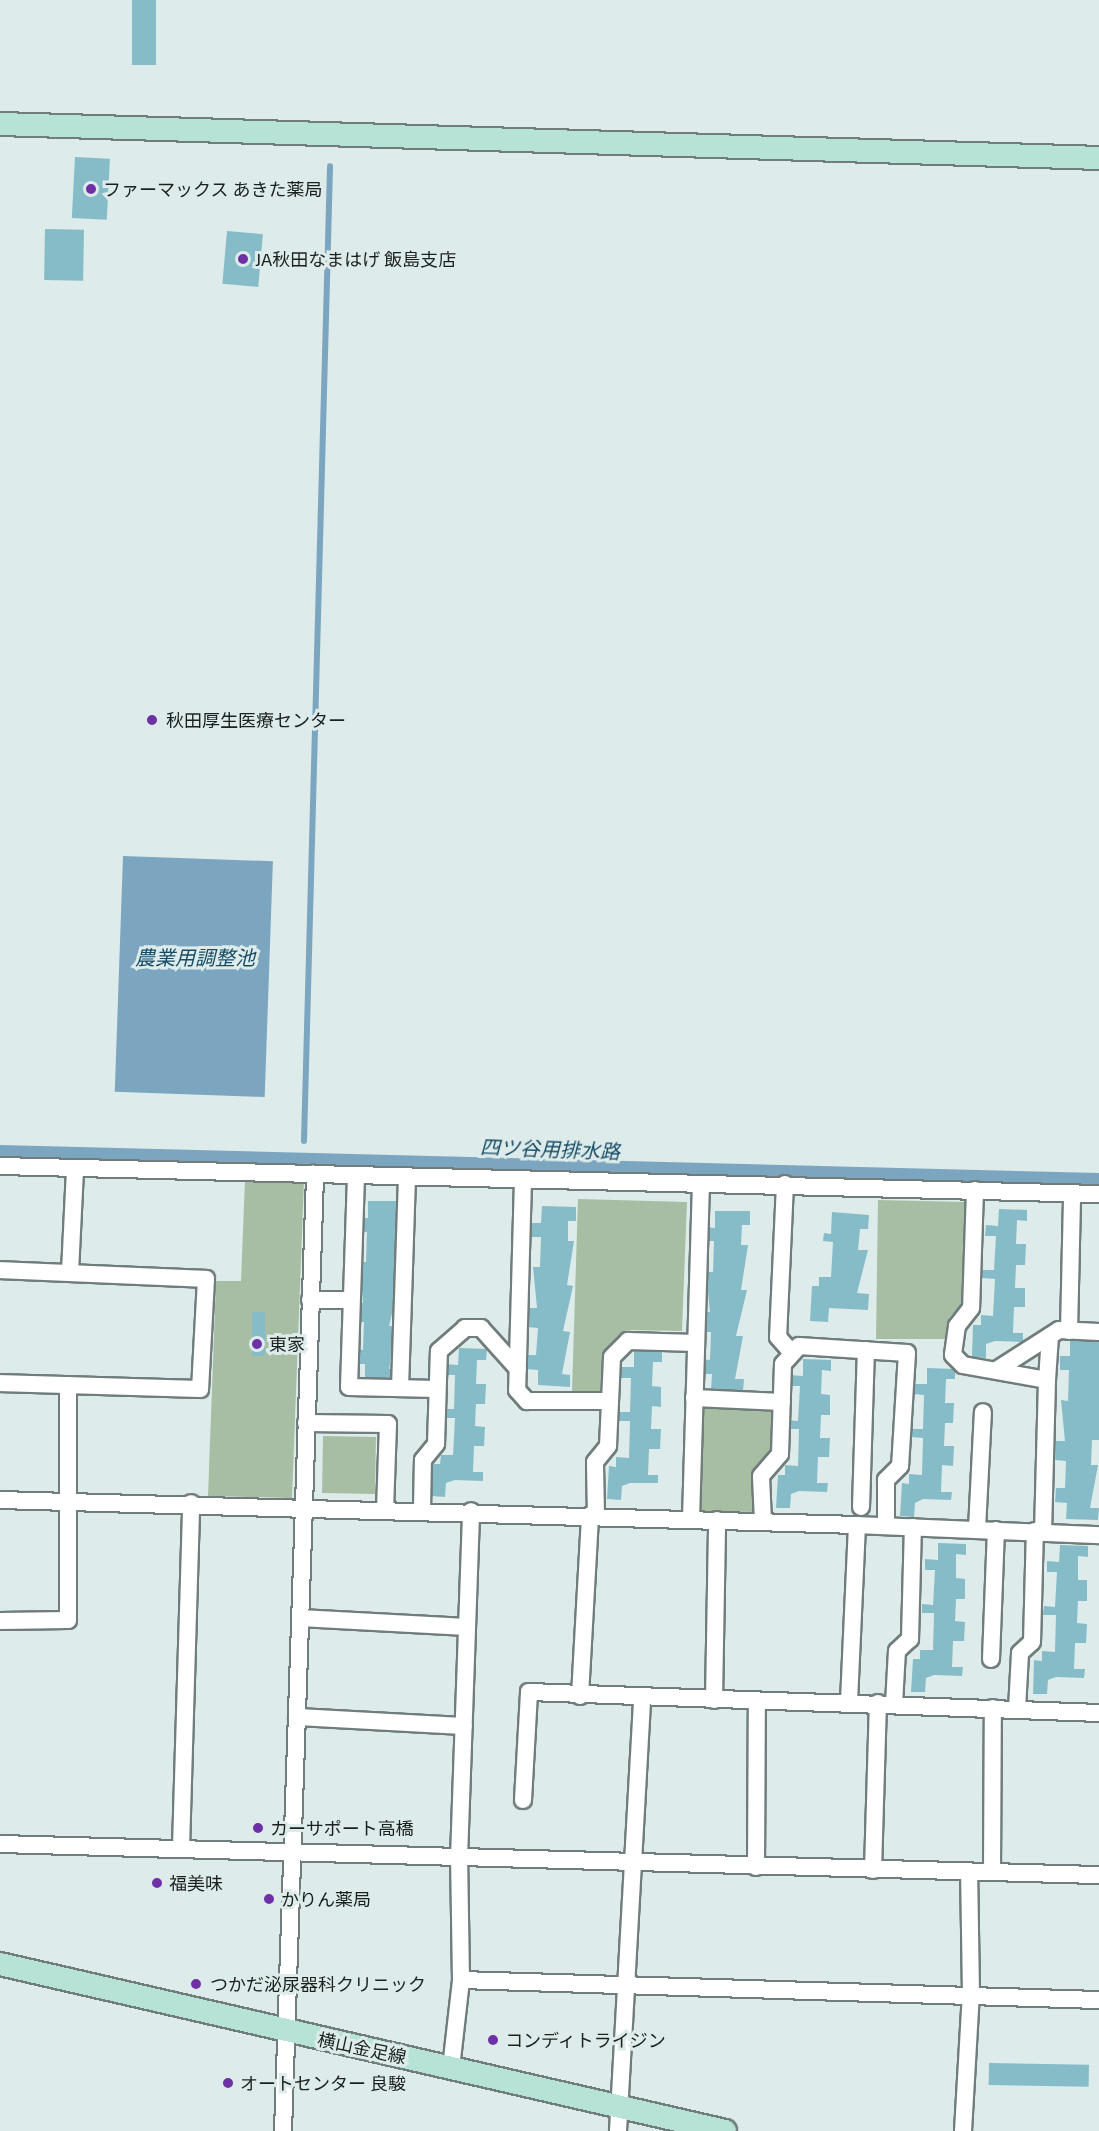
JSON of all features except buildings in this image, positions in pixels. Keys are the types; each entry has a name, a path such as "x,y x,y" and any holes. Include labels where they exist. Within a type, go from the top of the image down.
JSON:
{"street":[{"path":"0,124 1099,158"},
{"path":"0,1166 1099,1194"},
{"path":"70,1272 75,1168"},
{"path":"284,2131 291,1851 315,1174"},
{"path":"356,1176 349,1387 437,1389"},
{"path":"400,1388 407,1177"},
{"path":"523,1180 517,1390 527,1401 610,1401"},
{"path":"691,1519 700,1184"},
{"path":"785,1185 778,1337 792,1353"},
{"path":"975,1190 971,1308 957,1326 953,1355 963,1365 998,1369 1014,1377 1047,1380"},
{"path":"1069,1331 1072,1194"},
{"path":"0,1270 206,1279 200,1389 0,1383"},
{"path":"310,1300 351,1300"},
{"path":"422,1510 423,1460 436,1443 439,1351 465,1328 481,1328 518,1369"},
{"path":"998,1369 1050,1336 1069,1331 1099,1332"},
{"path":"1017,1709 1020,1653 1032,1642 1050,1336"},
{"path":"580,1696 595,1462 608,1446 612,1357 628,1341 696,1343"},
{"path":"763,1522 761,1476 780,1454 783,1364 799,1346 907,1353 900,1466 886,1480 886,1526"},
{"path":"861,1507 866,1350"},
{"path":"0,1621 68,1620 66,1501 68,1385"},
{"path":"694,1398 782,1402"},
{"path":"977,1529 983,1412"},
{"path":"306,1422 388,1424 385,1509"},
{"path":"0,1500 471,1511 1099,1535"},
{"path":"181,1848 191,1503"},
{"path":"451,2068 461,1980 459,1858 471,1511"},
{"path":"714,1700 717,1520"},
{"path":"849,1702 857,1525"},
{"path":"873,1870 886,1704 897,1651 910,1639 913,1527"},
{"path":"991,1659 996,1530"},
{"path":"300,1618 467,1627"},
{"path":"523,1800 528,1692 580,1696 849,1702 1099,1713"},
{"path":"618,2131 626,1984 636,1863 642,1697"},
{"path":"756,1867 758,1701"},
{"path":"992,1872 993,1708"},
{"path":"297,1717 464,1726"},
{"path":"0,1844 1099,1875"},
{"path":"963,2131 971,1994 969,1872"},
{"name":"横山金足線","path":"0,1964 725,2131"},
{"path":"461,1980 971,1994 1099,2000"}],"green space":[{"path":"245,1179 304,1181 292,1498 208,1496 216,1281 241,1281"},
{"path":"578,1199 687,1202 682,1331 626,1330 603,1355 600,1392 572,1392"},
{"path":"878,1200 966,1202 961,1305 949,1318 948,1339 876,1339"},
{"path":"702,1408 771,1409 771,1450 754,1471 754,1512 700,1511"},
{"path":"323,1436 376,1437 375,1494 322,1493"}],"water":[{"name":"農業用調整池","path":"123,856 273,861 265,1097 115,1092"},
{"name":"四ツ谷用排水路","path":"0,1145 1099,1173 1099,1187 0,1157"}],"waterway":[{"path":"304,1141 330,166"}],"place":[{"name":"ファーマックス あきた薬局","path":"91,189"},
{"name":"JA秋田なまはげ 飯島支店","path":"243,259"},
{"name":"秋田厚生医療センター","path":"152,720"},
{"name":"東家","path":"257,1344"},
{"name":"カーサポート高橋","path":"258,1828"},
{"name":"福美味","path":"157,1883"},
{"name":"かりん薬局","path":"269,1899"},
{"name":"つかだ泌尿器科クリニック","path":"196,1984"},
{"name":"コンディトライジン","path":"493,2040"},
{"name":"オートセンター 良駿","path":"228,2083"}]}
